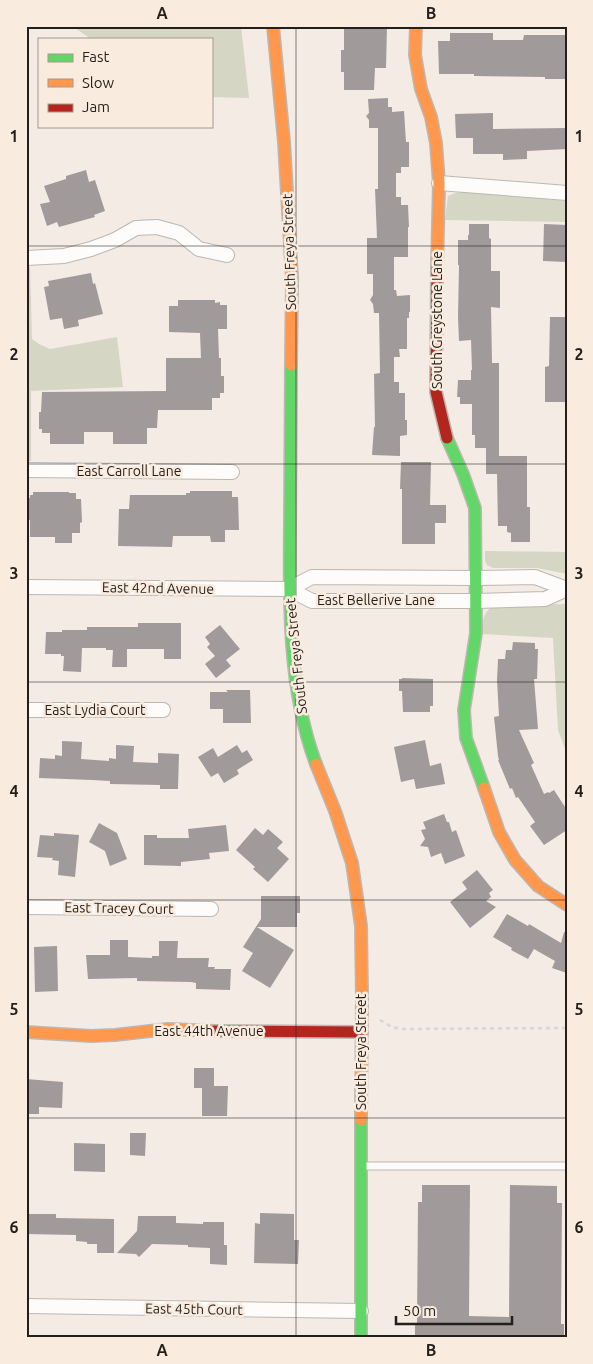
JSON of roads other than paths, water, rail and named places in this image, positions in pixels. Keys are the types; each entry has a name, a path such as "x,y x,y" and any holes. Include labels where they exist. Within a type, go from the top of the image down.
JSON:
{"main road":[{"name":"South Freya Street","path":"273,26 284,142 292,278 289,589 292,644 300,708 314,760 336,811 352,863 361,926 361,1338"},
{"name":"South Greystone Lane","path":"416,26 415,54 421,89 431,117 436,143 439,183 436,392 446,435 475,508 476,634 464,710 466,738 499,832 515,860 538,886 567,905"},
{"name":"East 44th Avenue","path":"26,1032 91,1036 168,1029 362,1032"}],"street":[{"path":"439,183 567,193"},
{"path":"26,258 64,256 115,240 136,228 157,227 179,233 199,249 227,255"},
{"name":"East Carroll Lane","path":"26,470 232,472"},
{"name":"East Bellerive Lane","path":"289,589 312,577 535,577 567,589"},
{"name":"East 42nd Avenue","path":"26,587 289,589"},
{"name":"East Bellerive Lane","path":"289,589 312,601 545,599 567,589"},
{"name":"East Lydia Court","path":"26,710 163,710"},
{"name":"East Tracey Court","path":"26,907 211,909"},
{"name":"East 45th Court","path":"26,1306 361,1311"}],"lane":[{"path":"361,1166 567,1166"}]}
